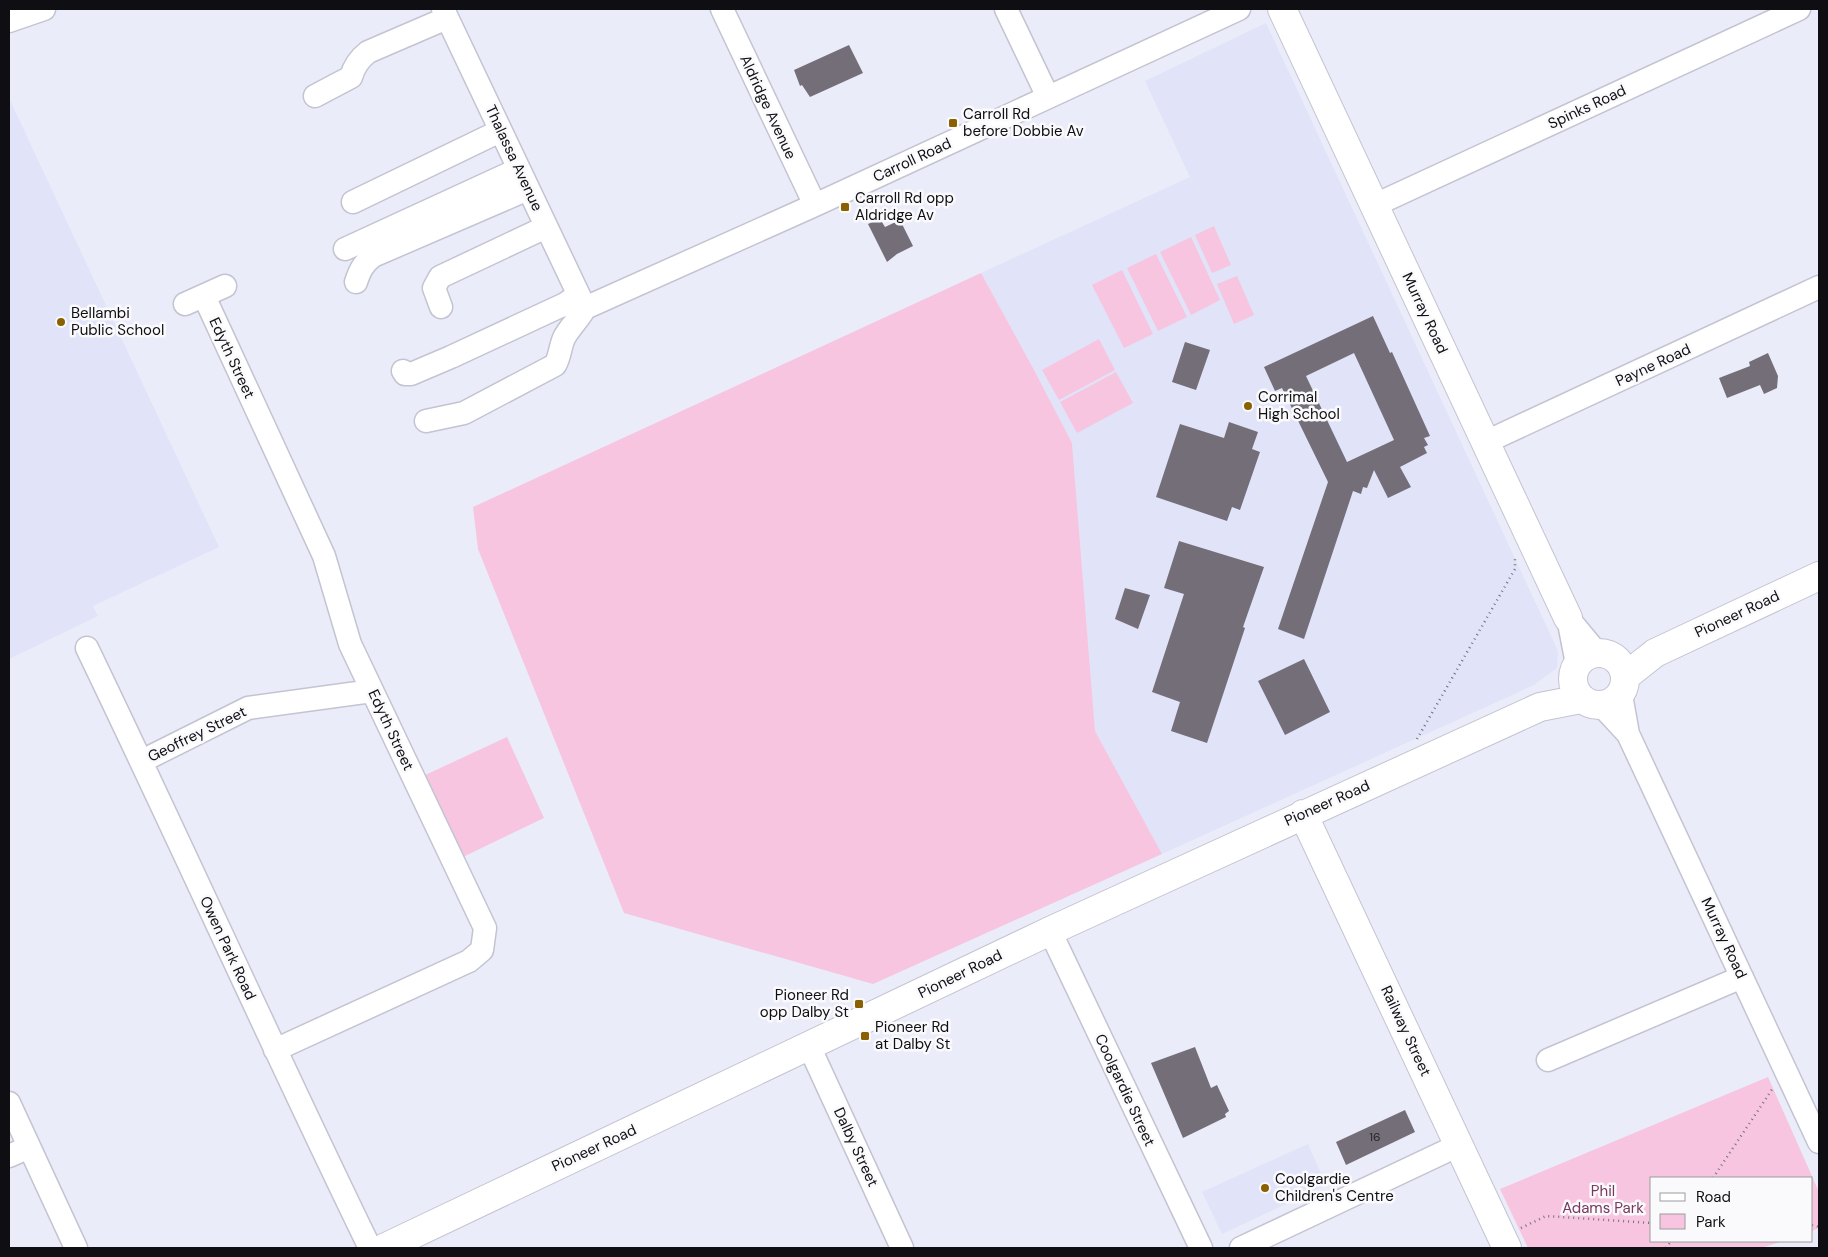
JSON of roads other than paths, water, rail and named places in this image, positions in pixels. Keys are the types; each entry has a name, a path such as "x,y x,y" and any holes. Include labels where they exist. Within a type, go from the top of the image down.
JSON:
{"main road":[{"name":"Murray Road","path":"1282,9 1568,618"},
{"name":"Pioneer Road","path":"384,1248 1050,931 1540,707 1819,576"},
{"name":"Railway Street","path":"1303,814 1505,1243"}],"street":[{"path":"9,21 44,9"},
{"name":"Aldridge Avenue","path":"722,9 814,205"},
{"path":"1006,9 1048,97"},
{"name":"Carroll Road","path":"403,371 406,374 411,374 565,304 582,301 814,205 1239,9"},
{"name":"Spinks Road","path":"1375,205 1799,9"},
{"path":"315,96 350,77 361,57 368,52 445,13"},
{"name":"Thalassa Avenue","path":"445,13 582,301"},
{"path":"354,202 500,131"},
{"path":"345,249 523,179"},
{"path":"356,282 360,269 373,256 523,179"},
{"path":"442,307 434,288 440,277 546,227"},
{"name":"Edyth Street","path":"225,286 194,300 324,556 350,644 486,928 482,950 469,961 275,1050"},
{"name":"Payne Road","path":"1486,442 1819,287"},
{"path":"426,421 464,413 554,365 559,359 565,337 579,318 582,301"},
{"name":"Murray Road","path":"1568,618 1628,734 1819,1142"},
{"name":"Owen Park Road","path":"87,648 142,761 275,1050 370,1248"},
{"name":"Geoffrey Street","path":"142,761 248,708 372,691"},
{"name":"Coolgardie Street","path":"1050,931 1201,1248"},
{"path":"1548,1060 1742,977"},
{"name":"Dalby Street","path":"810,1046 902,1248"},
{"path":"9,1103 76,1248"},
{"path":"1241,1248 1459,1145"},
{"path":"9,1156 29,1147"}],"place":[{"name":"Carroll Rd before Dobbie Av","path":"953,123"},
{"name":"Carroll Rd opp Aldridge Av","path":"845,207"},
{"name":"Bellambi Public School","path":"61,322"},
{"name":"Corrimal High School","path":"1248,406"},
{"name":"Pioneer Rd opp Dalby St","path":"859,1004"},
{"name":"Pioneer Rd at Dalby St","path":"865,1036"},
{"name":"Coolgardie Children's Centre","path":"1265,1188"}],"park label":[{"name":"Phil Adams Park","path":"1603,1200"}]}
